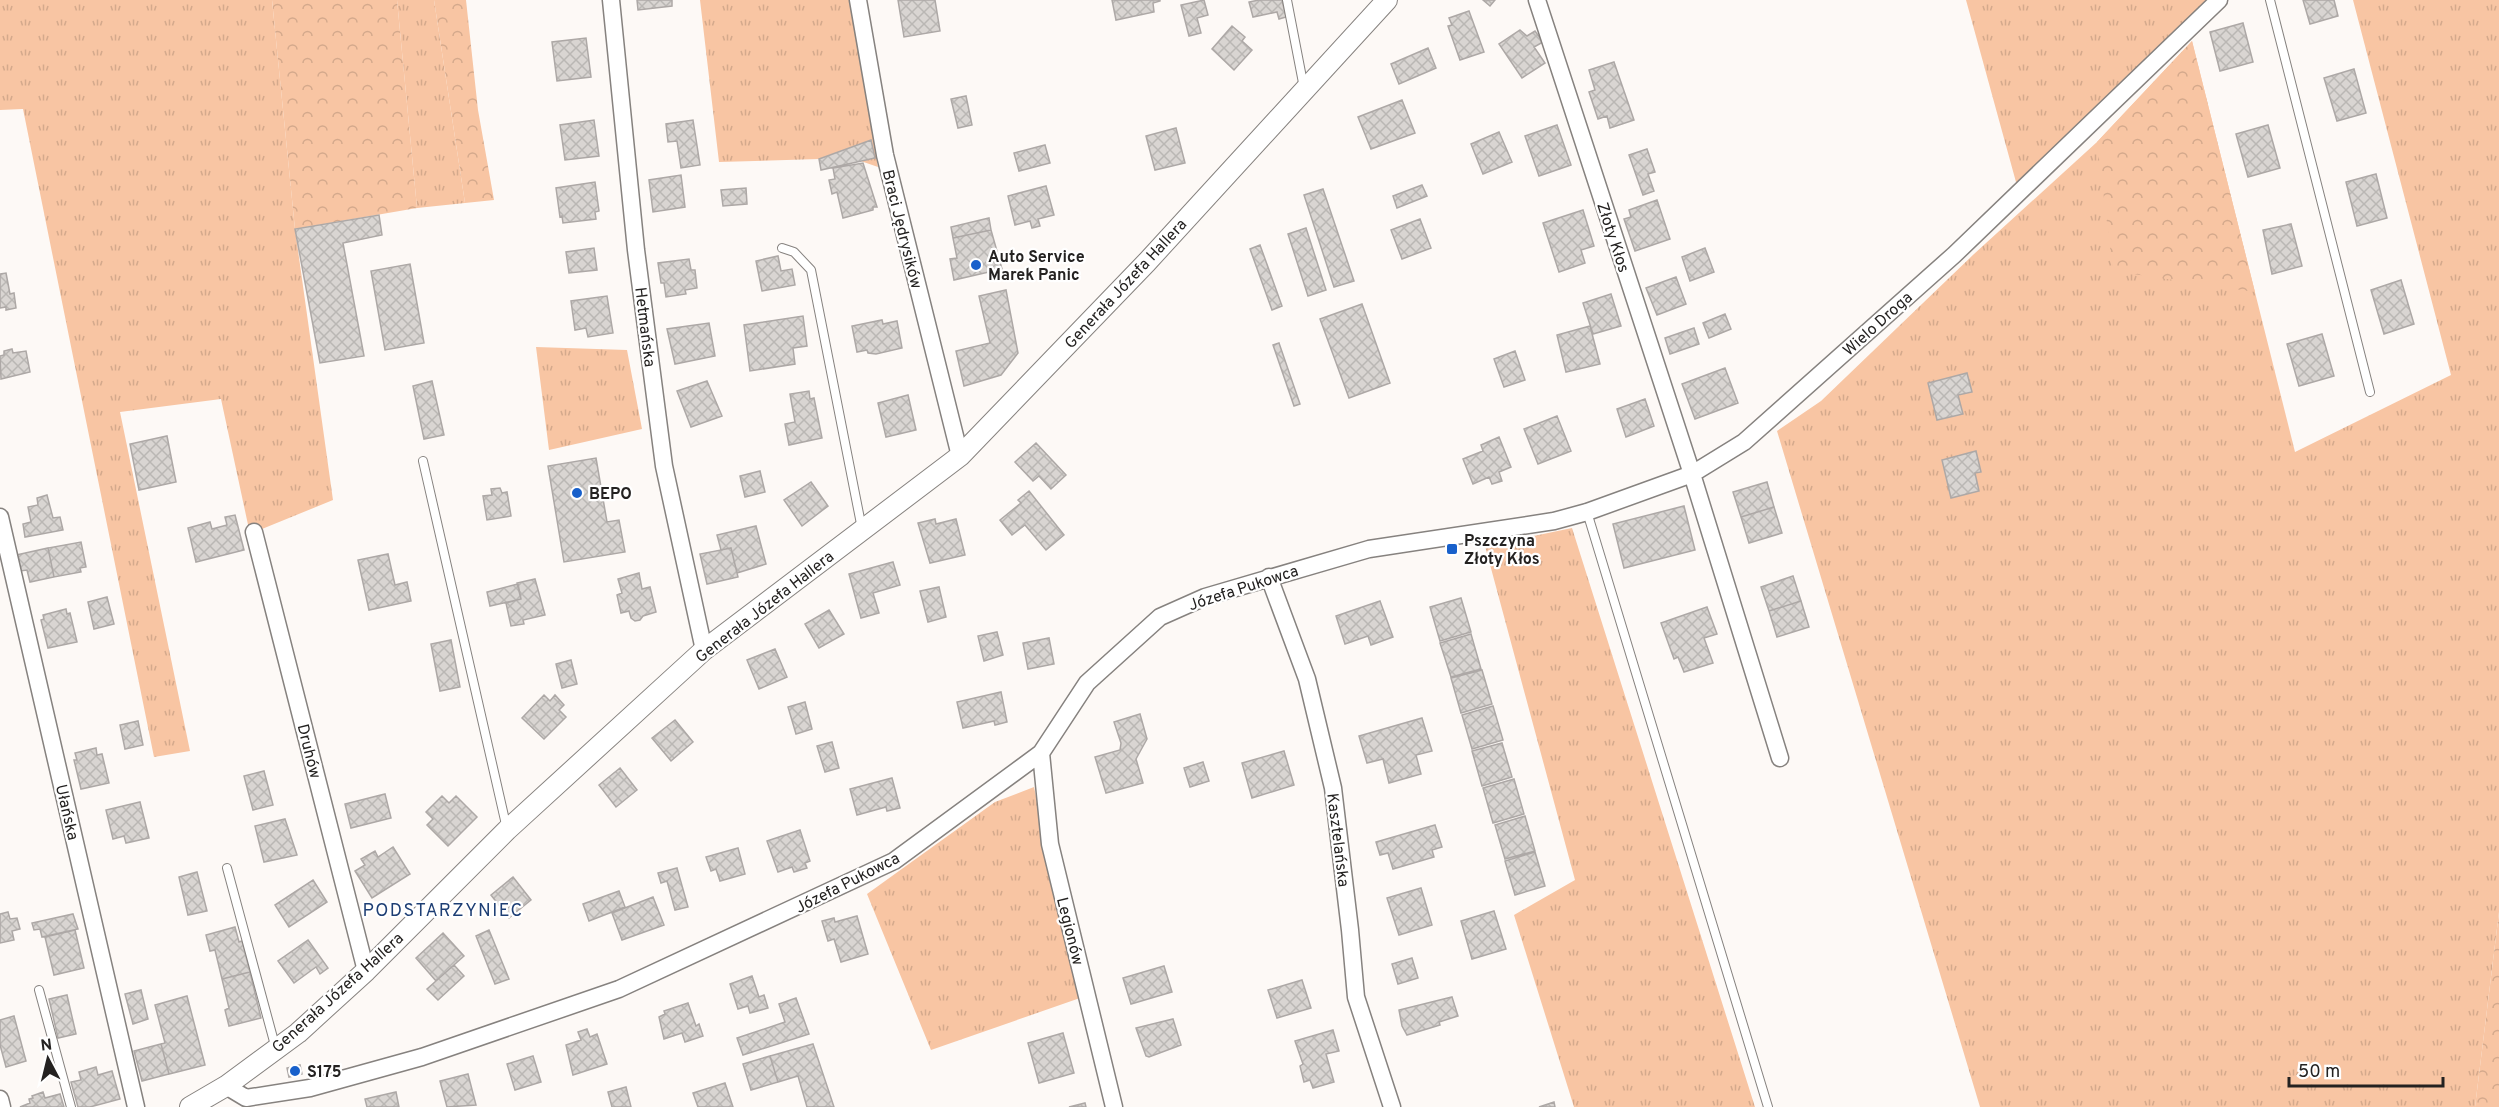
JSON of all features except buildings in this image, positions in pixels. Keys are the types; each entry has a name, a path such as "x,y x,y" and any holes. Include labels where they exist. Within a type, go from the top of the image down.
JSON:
{"street":[{"name":"Hetmańska","path":"611,0 636,250 664,466 704,650"},
{"name":"Braci Jędrysików","path":"858,0 885,155 960,456"},
{"name":"Generała Józefa Hallera","path":"190,1107 226,1086 298,1033 366,971 507,830 704,650 960,456 1147,262 1387,0"},
{"name":"Złoty Kłos","path":"1537,0 1692,474 1780,758"},
{"name":"Wielo Droga","path":"1469,534 1554,521 1587,512 1692,474 1744,442 1954,255 2218,0"},
{"name":"Ułańska","path":"0,517 136,1107"},
{"name":"Druhów","path":"254,532 366,971"},
{"name":"Józefa Pukowca","path":"226,1086 246,1098 310,1088 422,1057 619,989 894,861 1041,753 1088,683 1160,617 1205,597 1369,549 1469,534"},
{"name":"Kasztelańska","path":"1269,577 1308,679 1333,788 1356,997 1392,1107"},
{"name":"Legionów","path":"1041,753 1050,844 1114,1107"},
{"path":"0,1100 2,1107"}],"lane":[{"path":"1287,0 1309,84"},
{"path":"2270,0 2370,392"},
{"path":"782,248 794,252 811,270 862,530"},
{"path":"423,461 507,830"},
{"path":"1587,512 1768,1107"},
{"path":"227,868 276,1049"},
{"path":"39,990 71,1107"}],"green space":[{"path":"0,0 272,0 295,229 333,500 250,534 221,399 120,412 190,751 154,757 23,109 0,110"},
{"path":"272,0 397,0 417,208 295,229"},
{"path":"397,0 434,0 465,203 417,208"},
{"path":"434,0 466,0 478,110 494,200 465,203"},
{"path":"700,0 850,0 878,167 852,158 719,162"},
{"path":"1966,0 2212,0 2019,193"},
{"path":"2353,0 2499,0 2499,912 2475,1107 1980,1107 1777,431 1821,401 1974,254 2097,142 2192,41 2295,452 2451,375"},
{"path":"2192,41 2255,292 2113,271 2097,142"},
{"path":"536,347 627,350 642,429 549,450"},
{"path":"1572,528 1755,1107 1574,1107 1514,915 1575,880 1485,546"},
{"path":"1034,787 1080,998 931,1050 867,894 995,802"},
{"path":"2499,912 2499,1107 2475,1107"}],"place":[{"name":"Auto Service Marek Panic","path":"976,265"},
{"name":"BEPO","path":"577,493"},
{"name":"Pszczyna Złoty Kłos","path":"1452,549"},
{"name":"S175","path":"295,1071"}],"district":[{"name":"PODSTARZYNIEC","path":"443,910"}]}
